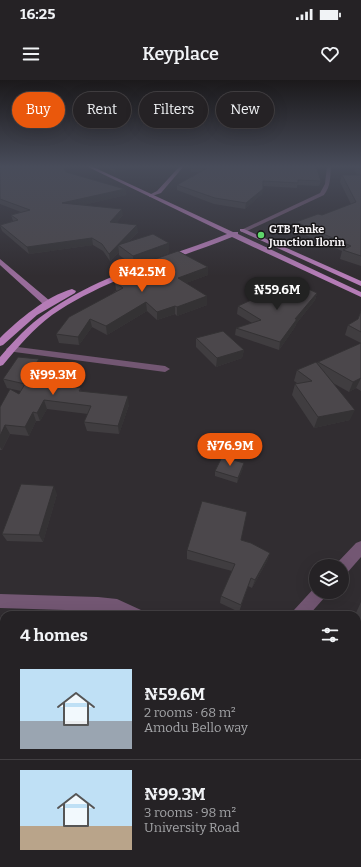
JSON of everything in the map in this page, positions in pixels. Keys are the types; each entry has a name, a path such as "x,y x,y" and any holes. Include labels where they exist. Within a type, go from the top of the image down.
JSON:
{"main road":[{"path":"165,203 225,231"},
{"path":"181,203 186,205"},
{"path":"0,343 47,303 130,265 225,231 243,230 361,284"},
{"path":"0,364 10,349 31,327 67,301 99,285 234,231 361,295"}],"street":[{"path":"234,231 302,203"},
{"path":"243,230 249,226"},
{"path":"0,261 47,303"},
{"path":"10,349 165,369"},
{"path":"349,560 361,547"},
{"path":"303,611 314,599"},
{"path":"0,601 98,604 117,607 126,611"}],"building":[{"path":"10,203 63,203 62,203 122,209 110,222 137,225 109,254 102,244 92,238 27,247 0,225 18,220 11,215 30,210"},
{"path":"354,203 361,203 361,256 343,250 351,246 296,222 318,214 322,215"},
{"path":"153,234 169,243 133,256 118,245"},
{"path":"178,251 208,267 178,278 207,296 177,307 175,306 157,312 146,302 106,326 90,319 78,337 56,334 69,317 123,288 115,282 150,271 141,264"},
{"path":"284,285 295,290 304,287 317,293 295,319 297,319 280,342 236,328 261,320 238,306"},
{"path":"361,311 361,332 348,325 358,319"},
{"path":"223,331 244,350 217,358 196,338"},
{"path":"361,343 361,378 353,382 318,362"},
{"path":"18,357 39,359 35,365 74,370 64,386 81,388 79,391 128,396 118,426 84,422 91,406 44,400 37,413 33,412 25,427 5,425 0,436 0,407 10,389 19,394 25,384 3,379"},
{"path":"316,362 355,410 318,417 295,384 312,381 297,370"},
{"path":"222,457 244,463 238,478 215,471"},
{"path":"21,484 54,486 39,535 2,534"},
{"path":"202,501 247,512 241,540 251,543 270,553 255,580 251,578 241,605 221,596 235,564 187,550"}],"place":[{"name":"GTB Tanke Junction Ilorin","path":"261,235"}]}
